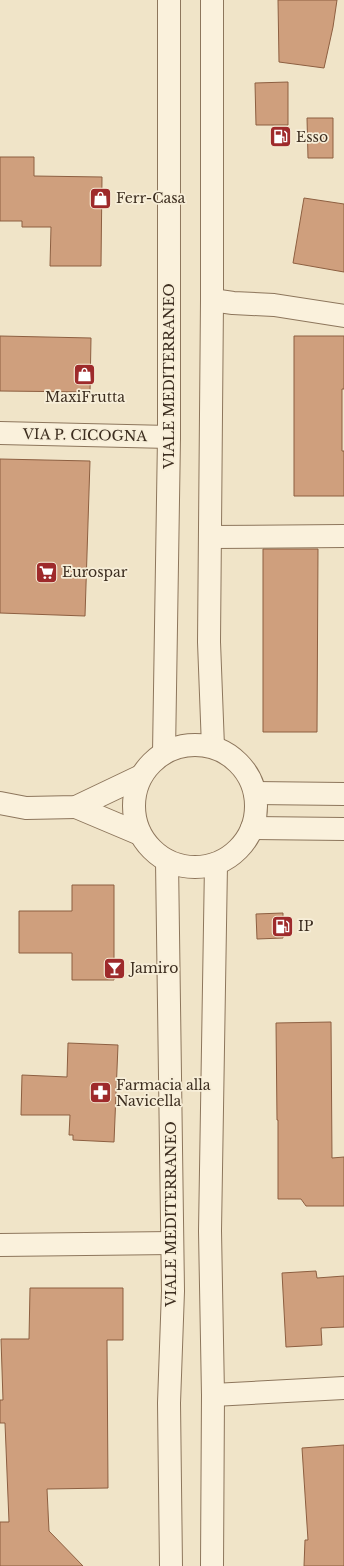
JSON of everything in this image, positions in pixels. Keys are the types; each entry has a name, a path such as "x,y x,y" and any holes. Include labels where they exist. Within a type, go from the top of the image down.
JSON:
{"street":[{"name":"VIALE MEDITERRANEO","path":"164,753 169,437 169,0"},
{"path":"212,0 212,300 209,642 213,747"},
{"path":"212,300 233,304 274,305 344,316"},
{"name":"VIA P. CICOGNA","path":"0,433 169,437"},
{"path":"210,537 344,536"},
{"path":"197,745 213,747 228,754 240,765 250,778 255,793 256,811 252,828 244,844 231,856 216,864 194,867 183,866 167,861 155,853 145,843 140,834 134,817 136,788 141,776 152,762 164,753 180,746 197,745"},
{"path":"76,807 141,776"},
{"path":"255,793 344,794"},
{"path":"0,803 26,808 76,807 140,834"},
{"path":"252,828 344,829"},
{"name":"VIALE MEDITERRANEO","path":"167,861 173,1291 169,1403 171,1566"},
{"path":"212,1566 213,1395 210,1231 216,864"},
{"path":"0,1245 172,1243"},
{"path":"213,1395 344,1388"}],"building":[{"path":"278,0 337,0 324,68 279,62"},
{"path":"288,82 288,125 256,125 255,83"},
{"path":"307,118 333,118 333,158 308,158"},
{"path":"0,157 34,157 34,176 102,177 101,266 50,266 51,227 22,227 22,221 0,221"},
{"path":"304,198 344,204 344,272 293,263"},
{"path":"0,336 91,338 90,392 0,391"},
{"path":"294,336 344,336 342,451 344,451 344,496 294,496"},
{"path":"0,459 90,461 85,616 0,613"},
{"path":"263,549 318,549 317,732 263,732"},
{"path":"72,885 114,885 114,980 72,980 72,953 19,953 19,911 72,911"},
{"path":"283,913 283,938 257,939 256,914"},
{"path":"331,1022 332,1158 344,1157 344,1206 306,1206 301,1199 278,1199 276,1023"},
{"path":"68,1043 118,1045 114,1142 73,1140 73,1135 69,1135 70,1115 21,1115 22,1075 67,1077"},
{"path":"316,1271 317,1278 344,1276 344,1327 321,1328 322,1345 286,1347 282,1273"},
{"path":"30,1288 123,1288 123,1340 107,1340 108,1488 47,1489 49,1531 83,1566 0,1566 0,1522 9,1522 5,1423 0,1423 0,1400 3,1400 1,1339 29,1339"},
{"path":"344,1445 344,1566 304,1566 305,1540 308,1540 302,1448"}],"place":[{"name":"Esso","path":"281,137"},
{"name":"Ferr-Casa","path":"100,198"},
{"name":"MaxiFrutta","path":"85,375"},
{"name":"Eurospar","path":"47,572"},
{"name":"IP","path":"283,926"},
{"name":"Jamiro","path":"114,968"},
{"name":"Farmacia alla Navicella","path":"101,1093"}]}
